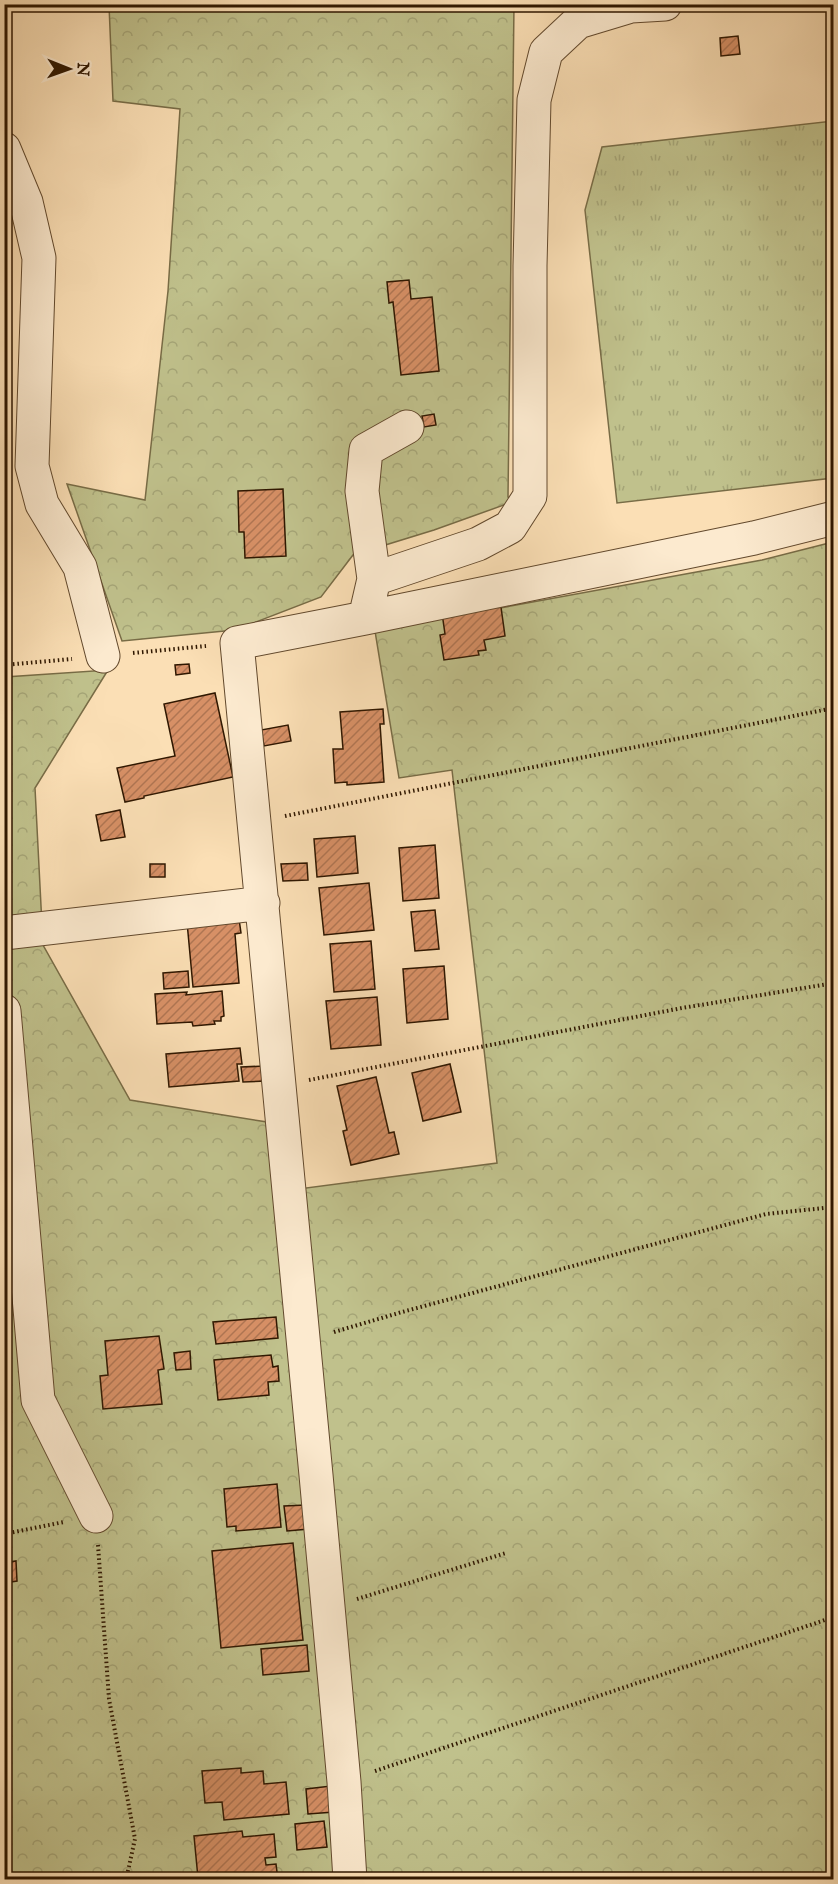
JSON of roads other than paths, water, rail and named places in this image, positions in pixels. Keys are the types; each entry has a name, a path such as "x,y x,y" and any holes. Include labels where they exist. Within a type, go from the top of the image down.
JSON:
{"street":[{"path":"374,579 478,544 510,527 530,496 530,266 534,100 546,52 578,22 631,6 665,4"},
{"path":"4,149 27,202 39,258 32,466 42,504 80,567 103,656"},
{"path":"365,618 374,579 362,491 366,450 406,427"},
{"path":"350,1880 344,1782 237,643 754,538 834,518"},
{"path":"4,933 263,903"},
{"path":"4,1011 38,1400 96,1516"}]}
